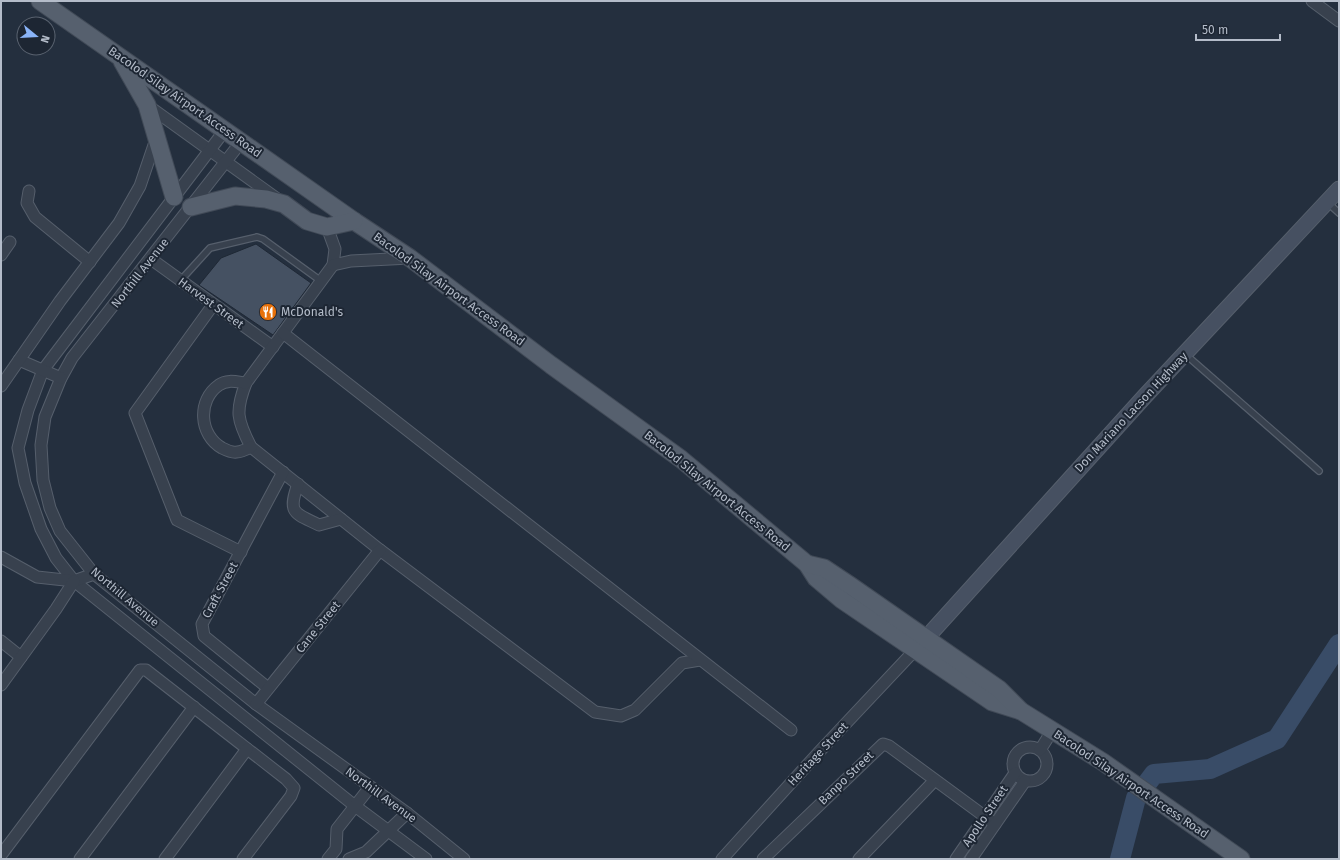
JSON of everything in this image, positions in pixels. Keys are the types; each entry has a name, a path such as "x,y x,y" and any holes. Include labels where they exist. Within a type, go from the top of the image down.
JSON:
{"main road":[{"name":"Bacolod Silay Airport Access Road","path":"40,1 354,221 410,258 551,365 681,459 807,564 816,578 842,600 999,690 1020,711 1103,762 1241,859"},
{"path":"117,54 135,82 147,105 174,197"},
{"path":"191,206 235,196 266,199 284,204 307,221 327,226 354,221"}],"street":[{"path":"1312,1 1339,21"},
{"path":"147,105 284,204"},
{"name":"Northill Avenue","path":"225,130 43,370 28,410 18,448 25,483 41,529 56,558 74,581 355,806 426,859"},
{"path":"1,386 119,223 140,186 156,139"},
{"name":"Northill Avenue","path":"241,142 151,259 72,358 60,378 45,417 41,445 43,480 50,508 60,531 94,574 256,704 407,814 464,859"},
{"name":"Don Mariano Lacson Highway","path":"921,644 1185,353 1339,189"},
{"path":"29,191 27,203 35,217 90,262"},
{"path":"327,226 335,249 333,265 246,383 239,402 241,426 252,447 380,550 595,712 621,716 635,710 682,663 700,660"},
{"path":"1,255 10,242"},
{"path":"333,265 351,261 410,258"},
{"name":"Harvest Street","path":"151,259 272,347"},
{"path":"213,305 135,412 177,520 241,552"},
{"path":"283,333 791,730"},
{"path":"19,360 60,378"},
{"path":"246,383 229,381 219,385 208,398 203,412 206,431 214,443 224,449 236,453 252,447"},
{"name":"Craft Street","path":"268,688 204,636 202,624 283,472"},
{"path":"298,484 293,498 293,509 295,513 319,525 341,519"},
{"name":"Cane Street","path":"256,704 380,550"},
{"path":"1,557 37,577 74,581 94,574"},
{"path":"1,685 74,581"},
{"path":"1,641 21,657"},
{"name":"Heritage Street","path":"722,859 818,752 921,644"},
{"path":"1,855 140,670 146,670 286,779 294,788 291,796 243,859"},
{"path":"80,859 194,707"},
{"path":"1040,750 1052,731"},
{"name":"Banpo Street","path":"763,859 883,744 889,746 934,781 995,824"},
{"path":"971,859 1025,781 1038,779 1046,768 1047,762 1040,750 1034,747 1027,747 1016,754 1012,767 1015,773 1025,781"},
{"path":"165,859 247,749"},
{"name":"Apollo Street","path":"956,859 1015,773"},
{"path":"859,859 934,781"},
{"path":"328,859 336,849 337,829 370,787"},
{"path":"336,849 348,859 366,852 407,814"}],"lane":[{"path":"1327,202 1339,213"},
{"path":"180,281 210,248 256,238 263,239 321,282"},
{"path":"1185,353 1319,471"}],"building":[{"name":"McDonald's","path":"256,244 311,283 273,335 199,285 221,258"}],"waterway":[{"path":"1120,859 1136,798 1154,774 1210,769 1277,739 1339,644"}],"place":[{"name":"McDonald's","path":"268,312"}]}
